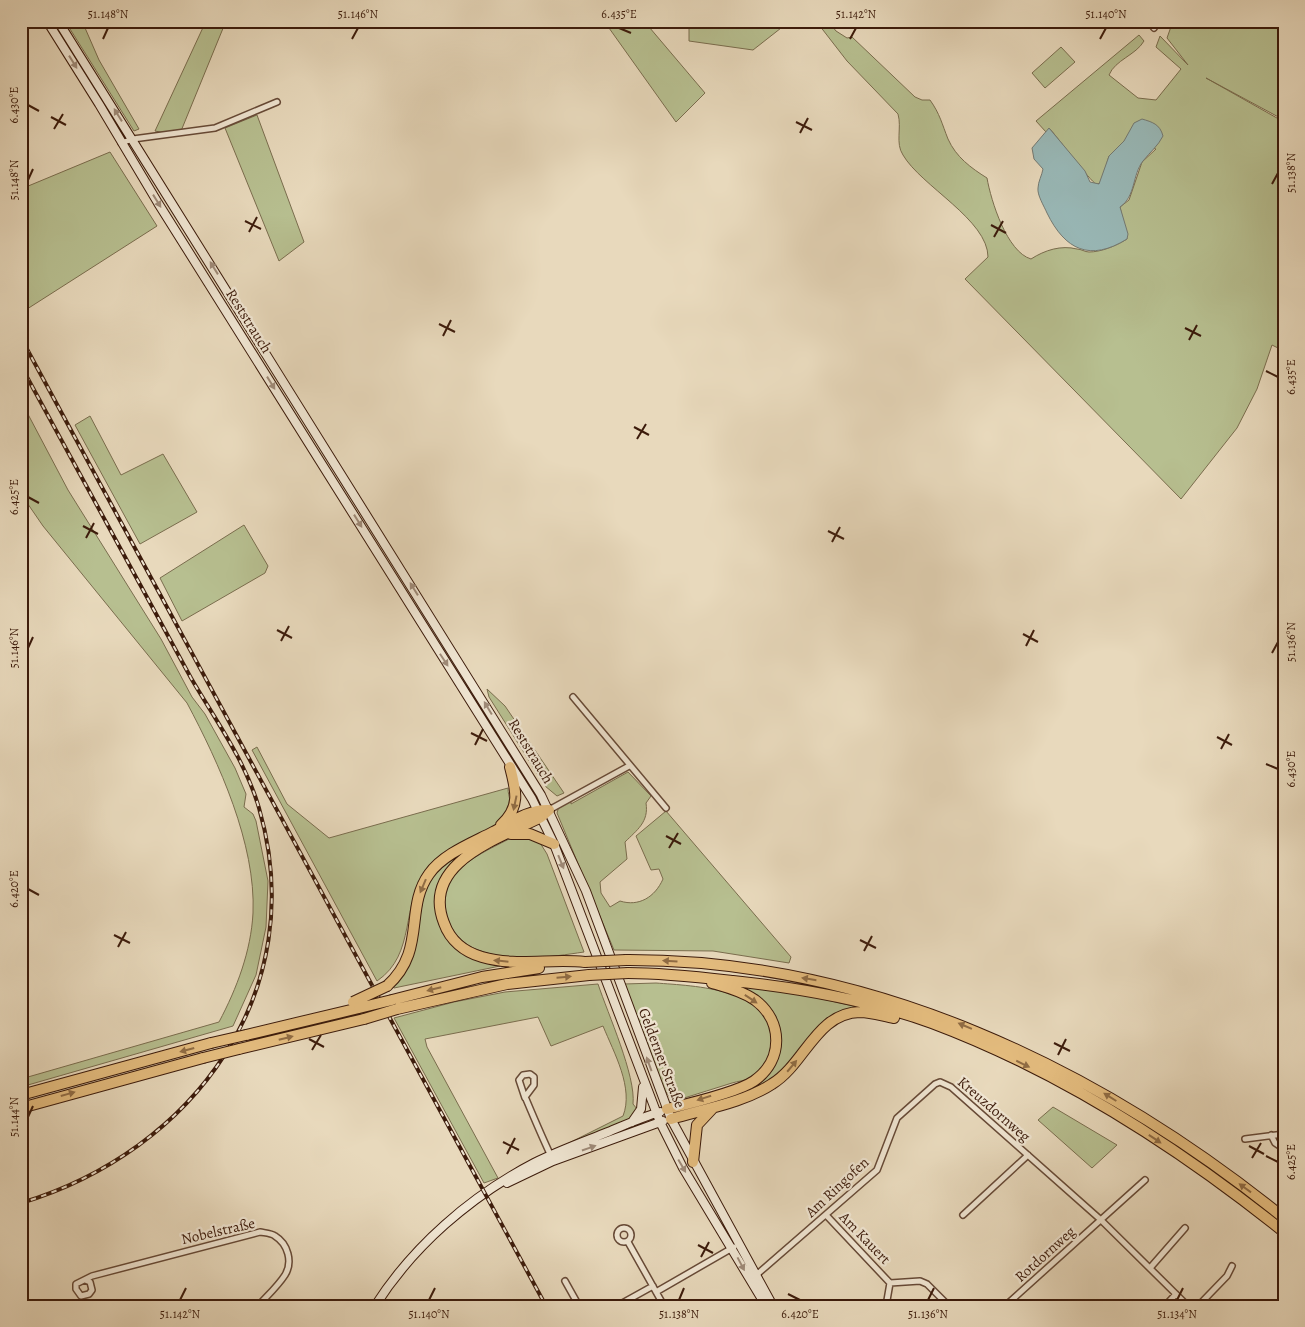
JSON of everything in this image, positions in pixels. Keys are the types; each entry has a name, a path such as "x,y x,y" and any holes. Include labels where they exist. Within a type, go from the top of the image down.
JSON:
{"highway":[{"path":"493,832 507,820 515,806 516,794 510,767"},
{"path":"356,1005 386,986 403,968 408,958 420,893 430,873 457,852 493,832 549,810"},
{"path":"539,813 508,834 461,860 448,873 442,883 440,912 447,930 461,946 476,955 493,960 529,963 563,960 585,962"},
{"path":"508,834 530,834 554,844"},
{"path":"21,1108 203,1058 364,1019 394,1004 514,971 585,962 626,960 715,964 822,981 872,994 954,1021 1018,1048 1101,1092 1184,1145 1284,1218"},
{"path":"21,1094 306,1020 356,1005 394,1004 507,984 589,975 628,973 690,974 816,992 854,1000 931,1023 1007,1056 1084,1094 1167,1147 1284,1232"},
{"path":"669,1114 755,1080 770,1064 777,1047 773,1021 755,1000 742,993 690,974"},
{"path":"669,1114 718,1105 753,1094 781,1078 815,1036 839,1017 862,1012 931,1023"},
{"path":"693,1162 697,1125 718,1105"}],"main road":[{"name":"Reststrauch","path":"46,21 539,813"},
{"name":"Reststrauch","path":"58,21 440,630 549,810"},
{"name":"Gelderner Straße","path":"549,810 586,891 669,1114 736,1246 750,1280 766,1306"},
{"name":"Gelderner Straße","path":"539,813 554,844 660,1122 683,1168 757,1275 773,1306"},
{"path":"632,1122 641,1109 642,1078"},
{"path":"375,1306 405,1265 427,1240 466,1207 496,1187 552,1158 632,1122 656,1113 669,1114"},
{"path":"552,1158 660,1122 669,1114"}],"street":[{"path":"1148,21 1154,28"},
{"path":"121,143 216,128 278,102"},
{"path":"428,636 440,630"},
{"path":"573,697 666,808"},
{"path":"549,810 629,766"},
{"name":"Kreuzdornweg","path":"944,1082 1101,1220 1188,1306"},
{"name":"Am Ringofen","path":"750,1280 877,1170 897,1118 935,1084 944,1082"},
{"path":"526,1098 552,1158"},
{"path":"1245,1139 1284,1134"},
{"path":"1271,1135 1275,1143 1284,1149"},
{"name":"Kreuzdornweg","path":"963,1215 1028,1156"},
{"path":"1101,1220 1145,1180"},
{"name":"Am Kauert","path":"826,1215 890,1283 886,1306"},
{"name":"Rotdornweg","path":"1005,1306 1101,1220"},
{"path":"1150,1268 1185,1228"},
{"name":"Nobelstraße","path":"85,1280 97,1274 260,1232 275,1235 283,1243 288,1253 288,1258 285,1274 258,1306"},
{"path":"628,1242 664,1306"},
{"path":"656,1292 736,1246"},
{"path":"1198,1306 1227,1276 1232,1266"},
{"path":"890,1283 920,1280 927,1284 949,1306"},
{"path":"565,1281 579,1306"},
{"path":"617,1306 653,1286"},
{"path":"1165,1306 1176,1294"}],"green space":[{"path":"65,21 82,21 99,60 139,129 134,131"},
{"path":"206,21 226,21 181,131 165,133 155,131"},
{"path":"604,21 644,21 705,93 676,122"},
{"path":"689,21 790,21 753,50 689,41"},
{"path":"816,21 828,21 836,31 847,38 852,37 915,97 922,100 930,100 955,151 970,166 987,178 996,212 1008,236 1022,254 1031,259 1047,251 1059,248 1080,249 1089,252 1098,251 1127,239 1120,207 1129,200 1142,162 1156,149 1124,141 1109,156 1101,183 1096,184 1050,129 1046,132 1036,121 1139,35 1144,41 1136,50 1116,65 1109,75 1138,98 1156,100 1181,69 1156,47 1160,36 1188,65 1167,38 1173,21 1284,21 1284,120 1206,78 1284,122 1284,351 1272,345 1257,389 1237,428 1181,499 965,279 988,257 985,243 966,217 912,167 899,146 898,114 847,61"},
{"path":"1061,47 1075,62 1045,88 1032,73"},
{"path":"257,115 304,242 279,261 225,128"},
{"path":"110,152 157,226 24,311 21,305 21,189"},
{"path":"21,401 68,490 161,639 192,697 205,714 235,768 246,794 244,807 253,814 256,821 268,881 266,927 256,975 233,1026 21,1087 21,1079 219,1022 232,996 242,969 252,927 253,913 252,887 242,832 223,778 187,703 43,526 21,494"},
{"path":"90,416 121,475 163,454 197,512 140,544 75,425"},
{"path":"244,525 268,566 265,573 182,621 160,578"},
{"path":"487,689 505,706 564,793 557,796 545,786 489,697"},
{"path":"257,747 287,804 329,838 508,788 510,810 506,817 435,861 427,869 413,897 398,957 390,970 377,981 252,750"},
{"path":"628,772 651,796 646,803 644,821 625,842 627,859 600,882 601,893 610,907 620,901 634,903 646,899 660,885 663,879 659,869 651,870 636,836 666,811 791,957 789,963 713,951 614,950 557,813 559,806 571,800 571,804"},
{"path":"511,838 537,838 547,854 584,952 531,958 491,954 473,948 460,939 454,931 449,922 445,906 446,891 451,879 472,860"},
{"path":"473,846 440,884 450,940 500,966 394,988 393,985 406,970 413,955 423,899 433,874 443,863"},
{"path":"656,983 710,989 747,1001 760,1011 769,1025 772,1043 766,1064 755,1075 746,1080 681,1099 671,1099 661,1085 624,984"},
{"path":"722,983 797,993 862,1008 840,1013 772,1082 738,1096 737,1094 773,1068 774,1018"},
{"path":"598,984 626,1062 633,1092 633,1104 637,1109 629,1120 559,1148 623,1116 626,1105 624,1082 617,1059 603,1026 551,1046 538,1017 425,1039 427,1047 498,1178 484,1183 394,1018 454,1002 505,992"},
{"path":"1053,1107 1117,1145 1092,1168 1038,1120"}],"water":[{"path":"1142,119 1158,126 1163,136 1143,161 1129,197 1120,207 1128,234 1127,239 1114,246 1090,251 1070,244 1054,226 1040,197 1038,186 1043,169 1034,159 1032,148 1049,128 1085,171 1090,182 1099,184 1109,156 1124,141 1134,123"}],"railway":[{"path":"21,338 546,1306"},
{"path":"21,366 191,678 246,773 259,808 271,875 268,940 253,1000 225,1055 186,1103 139,1145 83,1179 21,1203"}]}
